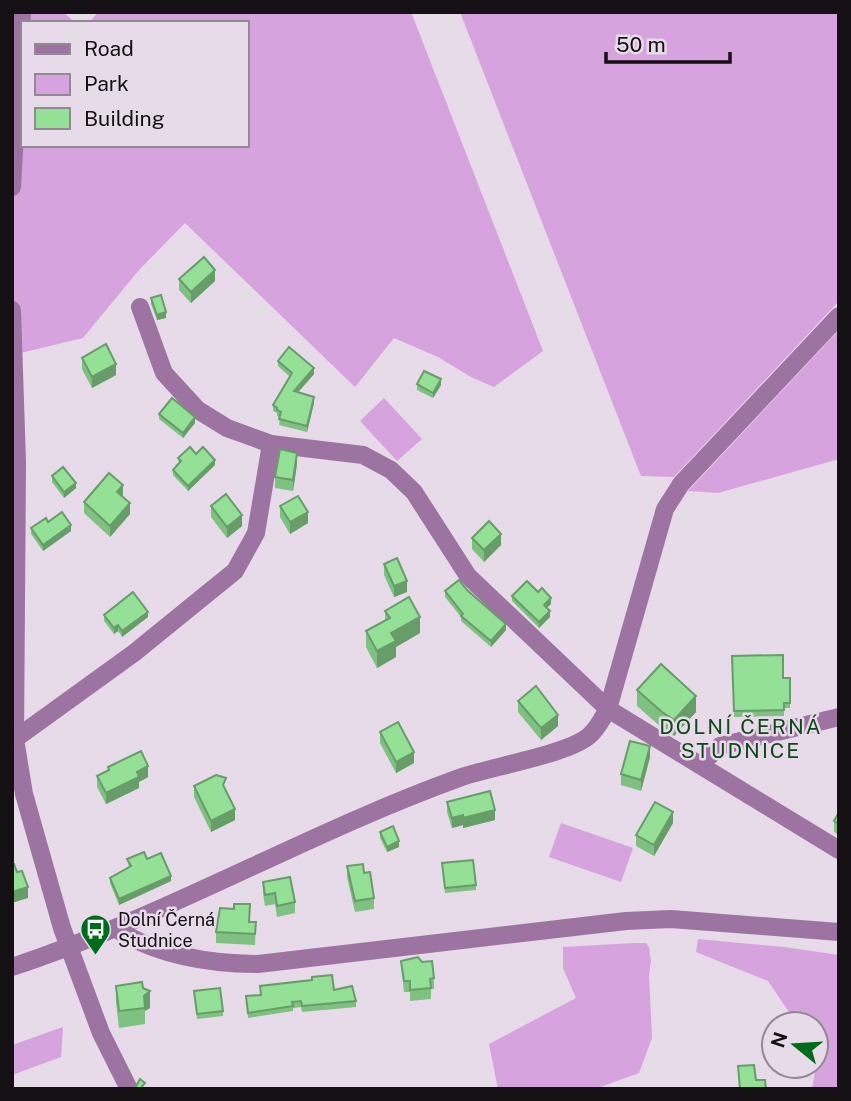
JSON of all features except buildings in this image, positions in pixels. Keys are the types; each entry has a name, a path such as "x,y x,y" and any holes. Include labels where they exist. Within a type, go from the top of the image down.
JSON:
{"street":[{"path":"12,187 21,30"},
{"path":"140,307 164,373 198,410 227,428 271,444 363,455 391,470 414,492 468,576 608,709 839,850"},
{"path":"12,310 18,462 15,738 24,793 69,948 101,1032 129,1089"},
{"path":"12,967 69,948 449,781 573,745 590,735 608,709 666,509 681,484 839,316"},
{"path":"15,738 134,653 235,571 256,533 271,444"},
{"path":"700,765 720,746 839,717"},
{"path":"115,928 146,946 194,958 234,964 258,964 626,921 671,919 839,932"}],"green space":[{"path":"12,12 64,12 73,21 21,21 21,147 248,147 248,21 91,21 98,12 411,12 543,351 494,387 438,357 394,338 355,387 185,223 139,270 83,338 12,355"},
{"path":"460,12 839,12 839,301 674,477 641,476"},
{"path":"839,330 839,459 718,493 688,491"},
{"path":"384,398 422,439 397,461 360,421"},
{"path":"561,823 633,848 621,882 549,857"},
{"path":"698,939 839,955 839,1089 812,1089 814,1080 830,1080 830,1010 788,1010 768,981 696,952"},
{"path":"646,943 651,961 649,975 652,1038 639,1073 595,1089 498,1089 489,1044 576,998 563,968 563,947"},
{"path":"63,1027 61,1057 12,1075 12,1045"}],"place":[{"name":"Dolní Černá Studnice","path":"95,957"}],"district":[{"name":"DOLNÍ ČERNÁ STUDNICE","path":"741,739"}]}
